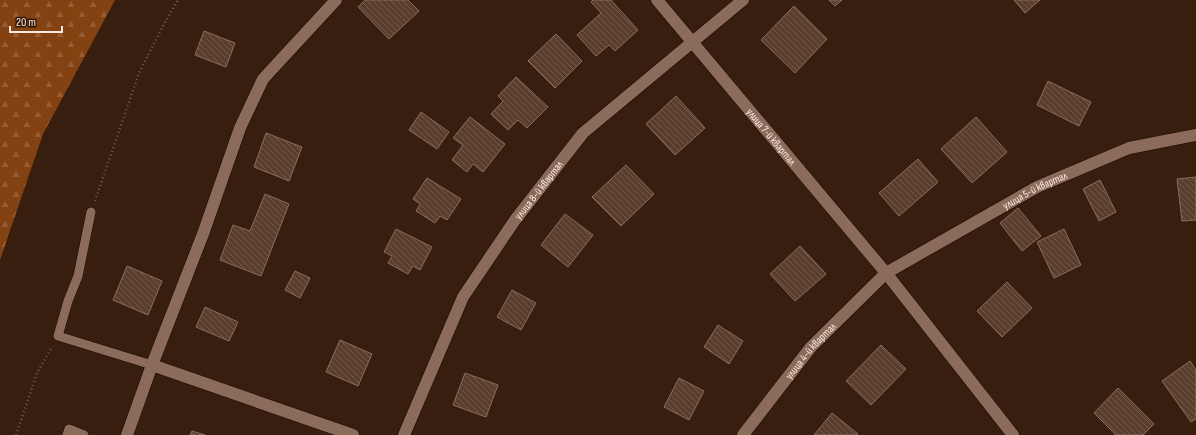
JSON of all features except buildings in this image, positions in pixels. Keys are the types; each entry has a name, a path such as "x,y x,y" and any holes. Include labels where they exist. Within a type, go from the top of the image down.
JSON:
{"street":[{"path":"128,435 152,365 203,234 240,128 263,79 336,0"},
{"name":"улица 7-й квартал","path":"657,0 886,273 1014,435"},
{"name":"улица 8-й квартал","path":"404,435 463,297 515,220 583,133 743,0"},
{"name":"улица 5-й квартал","path":"886,273 1037,187 1129,148 1196,135"},
{"name":"улица 4-й квартал","path":"743,435 812,347 886,273"},
{"path":"152,365 353,435"}],"lane":[{"path":"91,212 78,276 68,301 58,336 152,365"},
{"path":"67,435 69,429 84,435"}],"path":[{"path":"91,212 139,73 178,0"},
{"path":"16,435 37,373 58,336"}],"green space":[{"path":"0,0 115,0 43,134 0,260"}]}
